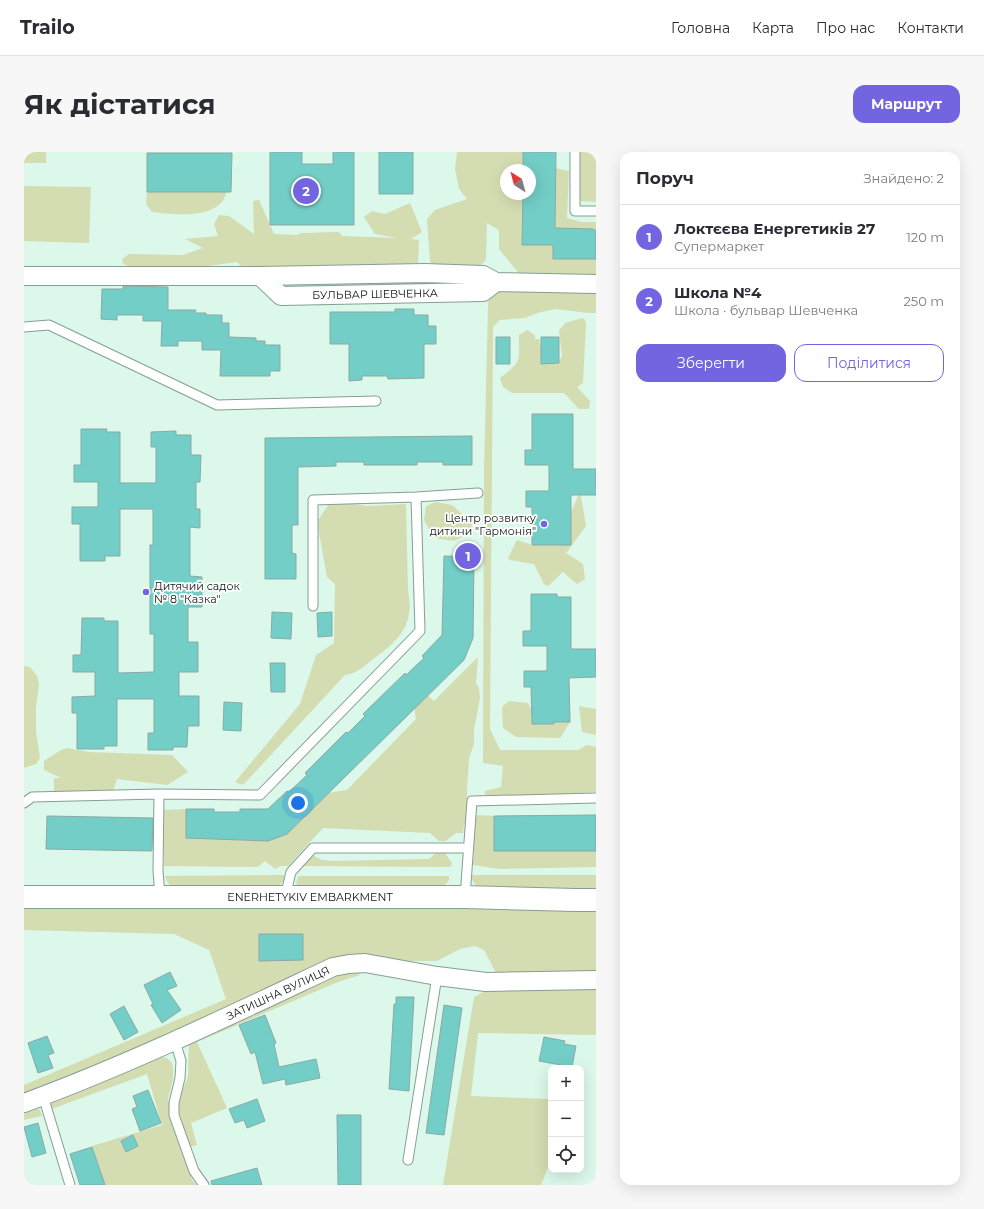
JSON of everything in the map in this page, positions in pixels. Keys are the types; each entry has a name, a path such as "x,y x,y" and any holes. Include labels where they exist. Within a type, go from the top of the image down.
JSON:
{"street":[{"name":"БУЛЬВАР ШЕВЧЕНКА","path":"24,276 260,276 425,273 483,275 496,282 596,284"},
{"name":"ENERHETYKIV EMBARKMENT","path":"24,897 465,897 596,900"},
{"name":"ЗАТИШНА ВУЛИЦЯ","path":"24,1103 71,1086 175,1041 333,967 366,963 437,976 486,982 596,980"}],"lane":[{"path":"576,152 575,211 596,211"},
{"path":"24,327 49,325 217,405 376,401"},
{"path":"313,606 313,500 416,497 478,493"},
{"path":"24,803 32,797 159,794 260,794 420,631 416,497"},
{"path":"159,794 158,871 160,896"},
{"path":"465,897 472,801 596,798"},
{"path":"285,897 291,872 313,848 468,848"},
{"path":"408,1160 437,976"},
{"path":"175,1041 181,1061 180,1078 174,1103 174,1115 194,1172 204,1185"},
{"path":"43,1096 70,1185"}],"green space":[{"path":"24,152 46,152 46,163 24,163"},
{"path":"457,152 523,152 523,164 500,164 500,200 523,200 522,245 553,245 553,259 596,259 596,276 521,276 499,249 499,230 487,223 486,260 478,268 446,268 443,264 431,265 427,219 435,210 467,199 459,189 455,169"},
{"path":"580,152 596,152 596,202 580,201"},
{"path":"555,168 569,171 567,218 582,222 596,222 596,230 555,230"},
{"path":"24,186 91,187 89,243 24,241"},
{"path":"147,192 227,192 222,202 214,208 197,213 178,214 152,212 146,204"},
{"path":"259,200 274,234 298,235 300,233 339,232 342,236 397,238 375,234 364,217 372,211 385,214 410,203 422,232 411,239 419,240 418,264 410,263 403,268 243,268 237,262 202,267 128,266 123,264 122,259 129,254 183,255 203,248 185,239 218,236 214,224 219,215 229,216 254,234 253,201"},
{"path":"496,287 596,290 596,313 556,309 537,313 525,318 500,320 493,327 490,729 500,750 578,750 587,745 596,747 596,792 485,798 485,791 501,787 503,766 483,763 484,470 488,306 489,292"},
{"path":"583,318 586,322 583,383 577,387 590,401 589,409 579,409 564,393 512,393 503,387 500,378 516,364 518,360 519,335 527,330 535,335 535,339 539,339 544,363 558,363 562,356 559,331 565,323"},
{"path":"580,491 586,526 566,553 583,564 585,579 577,584 563,572 548,586 544,584 534,564 510,560 508,558 517,540 532,545 562,534"},
{"path":"331,501 368,506 406,504 408,591 410,603 407,623 397,639 390,646 359,670 345,675 243,785 235,782 300,704 316,655 334,643 335,584 327,577 317,522"},
{"path":"436,502 452,505 472,523 471,533 454,541 434,538 424,520 426,506"},
{"path":"478,657 476,683 479,688 480,698 474,729 474,744 469,758 467,790 468,824 464,825 463,833 456,833 446,841 439,841 430,833 323,828 288,866 280,866 275,869 265,861 258,867 164,866 163,810 186,809 186,838 200,839 215,831 226,830 238,840 267,841 282,835 327,793 347,790 416,719 415,707 419,699 426,694 434,701"},
{"path":"24,666 30,667 37,676 39,684 36,707 36,732 40,758 36,764 24,768"},
{"path":"509,701 528,703 531,710 532,724 570,722 560,738 516,737 503,728 502,707"},
{"path":"579,706 596,709 596,735 582,732"},
{"path":"67,748 89,752 172,755 188,772 167,785 117,779 112,794 54,793 54,778 61,778 44,770 44,761 61,750"},
{"path":"476,815 494,816 494,851 596,851 596,867 500,869 473,865"},
{"path":"444,852 452,863 451,867 300,866 303,862 314,856 322,860 333,861 429,859 436,853"},
{"path":"284,875 284,881 278,886 173,888 168,883 165,876"},
{"path":"469,875 596,875 596,889 494,890 477,887"},
{"path":"299,876 449,876 449,880 445,885 438,887 298,887 296,882"},
{"path":"24,904 443,904 596,910 596,974 496,973 484,950 475,946 460,949 437,961 401,961 386,959 244,1003 24,1098 24,1085 226,999 209,950 174,934 24,930"},
{"path":"359,969 360,975 338,982 197,1042 227,1108 191,1123 197,1145 189,1147 178,1109 178,1100 188,1077 189,1039 318,978"},
{"path":"497,985 596,986 596,1035 478,1033 471,1096 548,1099 548,1168 541,1185 443,1185 474,997"},
{"path":"159,1056 167,1058 172,1063 173,1079 168,1099 192,1180 197,1185 105,1185 92,1146 162,1125 147,1074 49,1110 49,1107 53,1100"},
{"path":"39,1108 42,1116 24,1120 24,1114"}],"building":[{"path":"270,152 302,152 302,164 333,164 333,152 354,152 354,225 270,225"},
{"path":"379,152 413,152 413,194 379,194"},
{"path":"523,152 556,152 555,228 596,230 596,259 553,259 553,245 522,245 523,200 536,200 536,164 523,164"},
{"path":"147,153 232,153 231,192 147,192"},
{"path":"123,286 168,287 168,310 196,310 195,313 222,315 222,323 229,323 229,337 256,338 256,341 265,341 265,345 280,345 280,371 270,371 270,376 220,376 221,350 202,350 202,341 178,341 178,346 161,346 162,321 143,321 143,315 117,315 117,320 101,319 102,289 123,289"},
{"path":"395,309 414,309 414,315 428,315 428,326 436,326 436,344 424,344 424,378 388,379 387,376 362,376 362,380 349,381 349,344 330,344 330,312 395,312"},
{"path":"496,337 510,337 510,364 496,364"},
{"path":"541,337 559,337 559,363 541,364"},
{"path":"532,414 573,414 573,469 596,469 596,495 571,495 571,545 532,545 532,507 526,507 526,491 549,491 549,465 525,465 525,450 532,450"},
{"path":"81,429 107,429 106,432 120,432 120,483 156,483 156,447 151,447 151,432 176,431 176,435 191,435 191,455 201,455 200,482 196,482 196,509 200,509 200,528 190,527 190,576 202,577 202,607 188,607 188,642 198,642 198,672 179,672 179,696 199,696 199,726 188,726 187,747 173,747 173,750 148,750 148,733 154,733 154,699 117,699 117,746 104,746 104,749 77,749 77,713 72,713 72,697 95,696 95,672 73,672 73,655 81,655 82,618 104,618 104,621 118,621 118,673 154,672 154,634 150,634 150,545 153,545 153,509 120,509 120,556 105,556 105,561 80,561 80,524 72,524 72,507 98,507 98,482 74,482 74,465 81,465"},
{"path":"472,436 472,465 443,465 443,462 417,462 417,465 364,465 364,462 336,462 336,466 298,467 298,525 292,525 292,553 296,554 296,579 265,579 265,438"},
{"path":"444,556 474,557 473,638 464,660 287,834 268,841 186,838 186,809 214,809 214,812 240,812 240,809 268,809 307,775 305,773 346,732 348,733 365,716 363,714 405,673 406,675 424,658 422,656 442,635"},
{"path":"531,594 557,594 557,597 571,597 571,649 596,649 596,677 569,678 570,722 532,724 531,687 524,687 524,671 547,671 547,646 523,646 523,631 531,631"},
{"path":"272,612 292,613 291,639 271,638"},
{"path":"332,612 332,636 318,637 317,613"},
{"path":"270,663 285,663 285,692 271,692"},
{"path":"224,702 242,703 241,731 223,730"},
{"path":"596,815 596,851 494,851 494,816"},
{"path":"47,816 153,818 152,851 46,849"},
{"path":"259,934 303,934 303,960 259,961"},
{"path":"170,972 177,986 167,990 181,1010 162,1023 151,1005 153,1004 144,985"},
{"path":"396,997 414,997 409,1091 389,1089 394,1004 396,1004"},
{"path":"444,1005 462,1008 444,1135 426,1133"},
{"path":"124,1006 138,1032 124,1040 110,1014"},
{"path":"265,1015 276,1043 274,1044 279,1067 316,1059 320,1078 286,1085 285,1079 263,1084 255,1052 251,1054 239,1025"},
{"path":"47,1036 54,1053 48,1055 53,1068 38,1073 28,1043"},
{"path":"544,1037 565,1041 564,1044 576,1046 572,1065 561,1065 539,1061"},
{"path":"148,1090 161,1123 140,1131 132,1109 137,1107 133,1096"},
{"path":"257,1099 265,1121 247,1128 244,1120 235,1123 229,1109"},
{"path":"337,1115 361,1115 361,1185 338,1185"},
{"path":"38,1123 46,1153 32,1157 24,1127"},
{"path":"133,1135 138,1146 126,1152 121,1141"},
{"path":"92,1147 105,1185 80,1185 70,1154"},
{"path":"257,1168 262,1185 212,1185 211,1181"}],"place":[{"name":"Школа №4","path":"306,191"},
{"name":"Центр розвитку дитини \"Гармонія\"","path":"544,524"},
{"name":"Локтєєва Енергетиків 27","path":"468,556"},
{"name":"Дитячий садок № 8 \"Казка\"","path":"146,592"}]}
